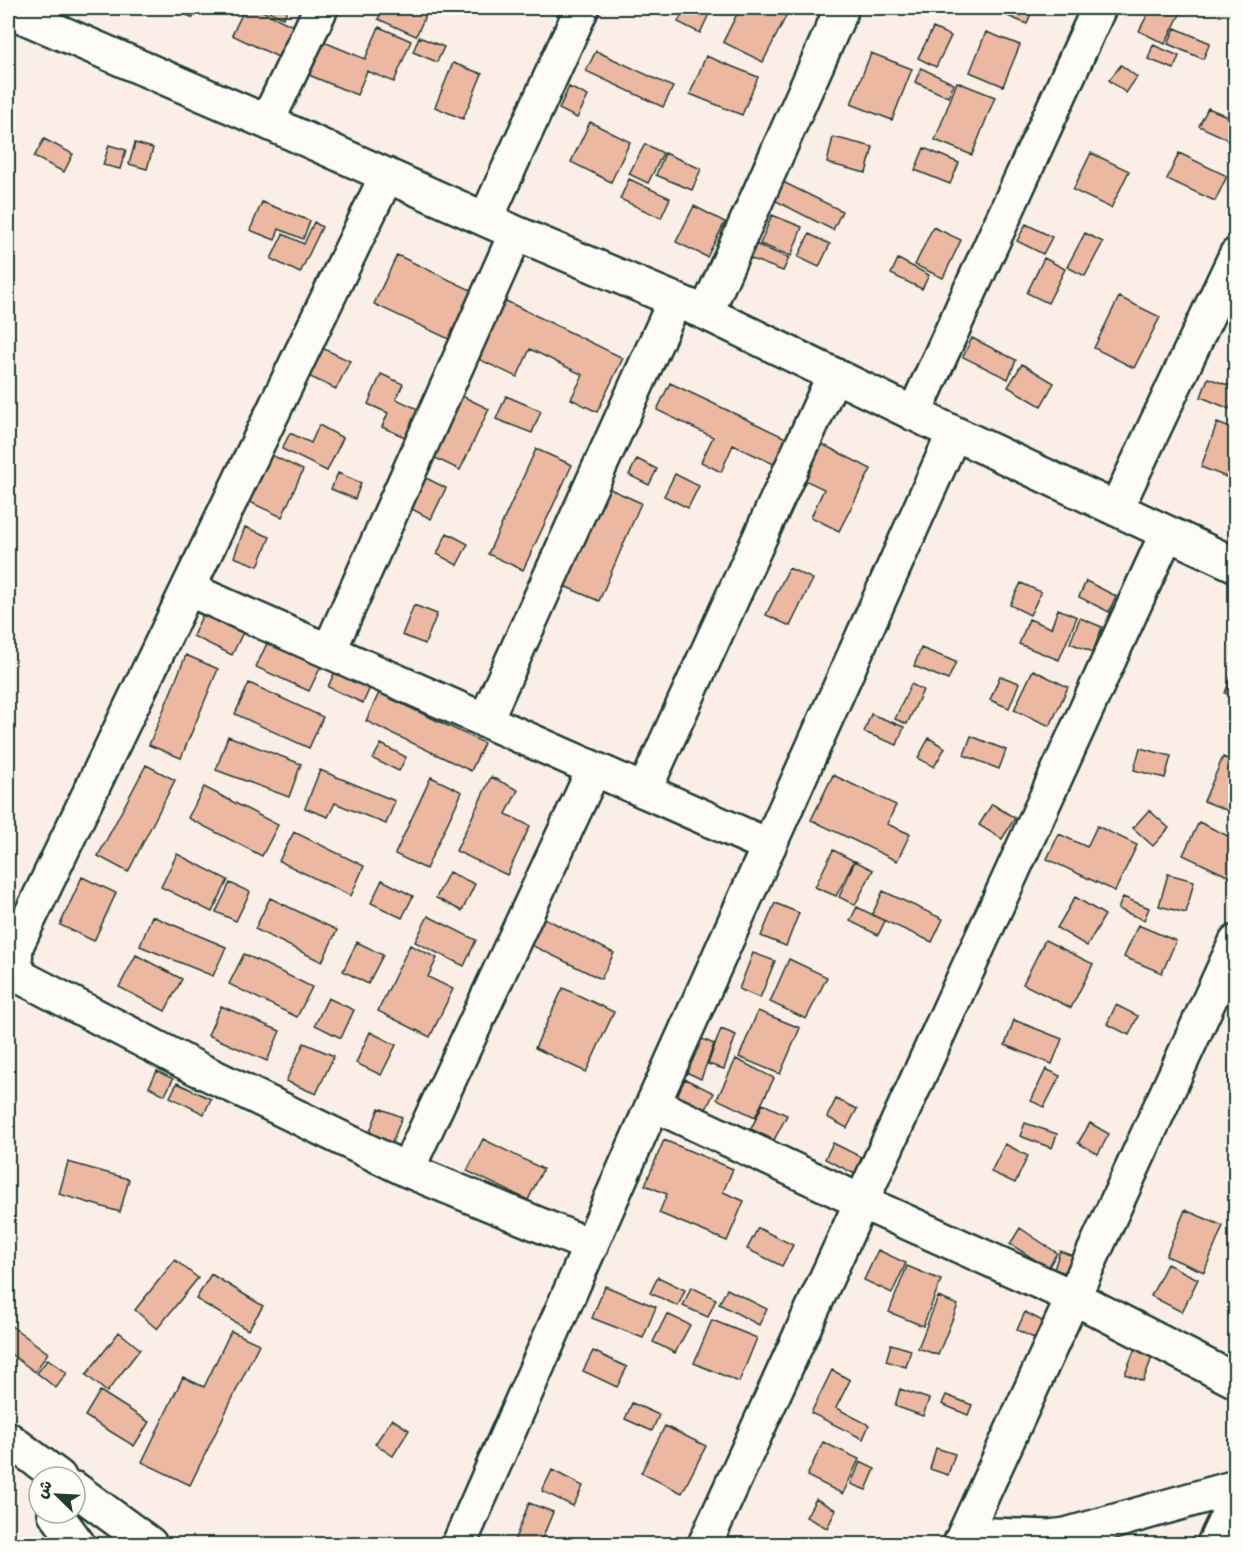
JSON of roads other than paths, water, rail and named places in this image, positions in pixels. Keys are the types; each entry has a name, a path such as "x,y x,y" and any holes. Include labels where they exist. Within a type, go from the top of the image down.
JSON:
{"street":[{"path":"267,122 321,8"},
{"path":"486,219 582,8"},
{"path":"705,313 842,8"},
{"path":"914,414 1099,8"},
{"path":"16,11 486,219 705,313 1236,565"},
{"path":"387,175 16,946 15,963 21,977 198,1069 407,1170 591,1246"},
{"path":"328,651 516,232"},
{"path":"1116,509 1236,255"},
{"path":"485,720 675,300"},
{"path":"644,791 834,375"},
{"path":"459,1545 653,1104 954,433"},
{"path":"705,1545 991,914 1167,533"},
{"path":"188,589 769,846"},
{"path":"407,1170 594,769"},
{"path":"1236,942 963,1539 1066,1535 1236,1487"},
{"path":"653,1104 1073,1297 1236,1381"},
{"path":"8,1439 43,1465"},
{"path":"8,1449 27,1475"},
{"path":"87,1498 150,1545"},
{"path":"1214,1545 1236,1498"},
{"path":"64,1525 78,1545"}]}
